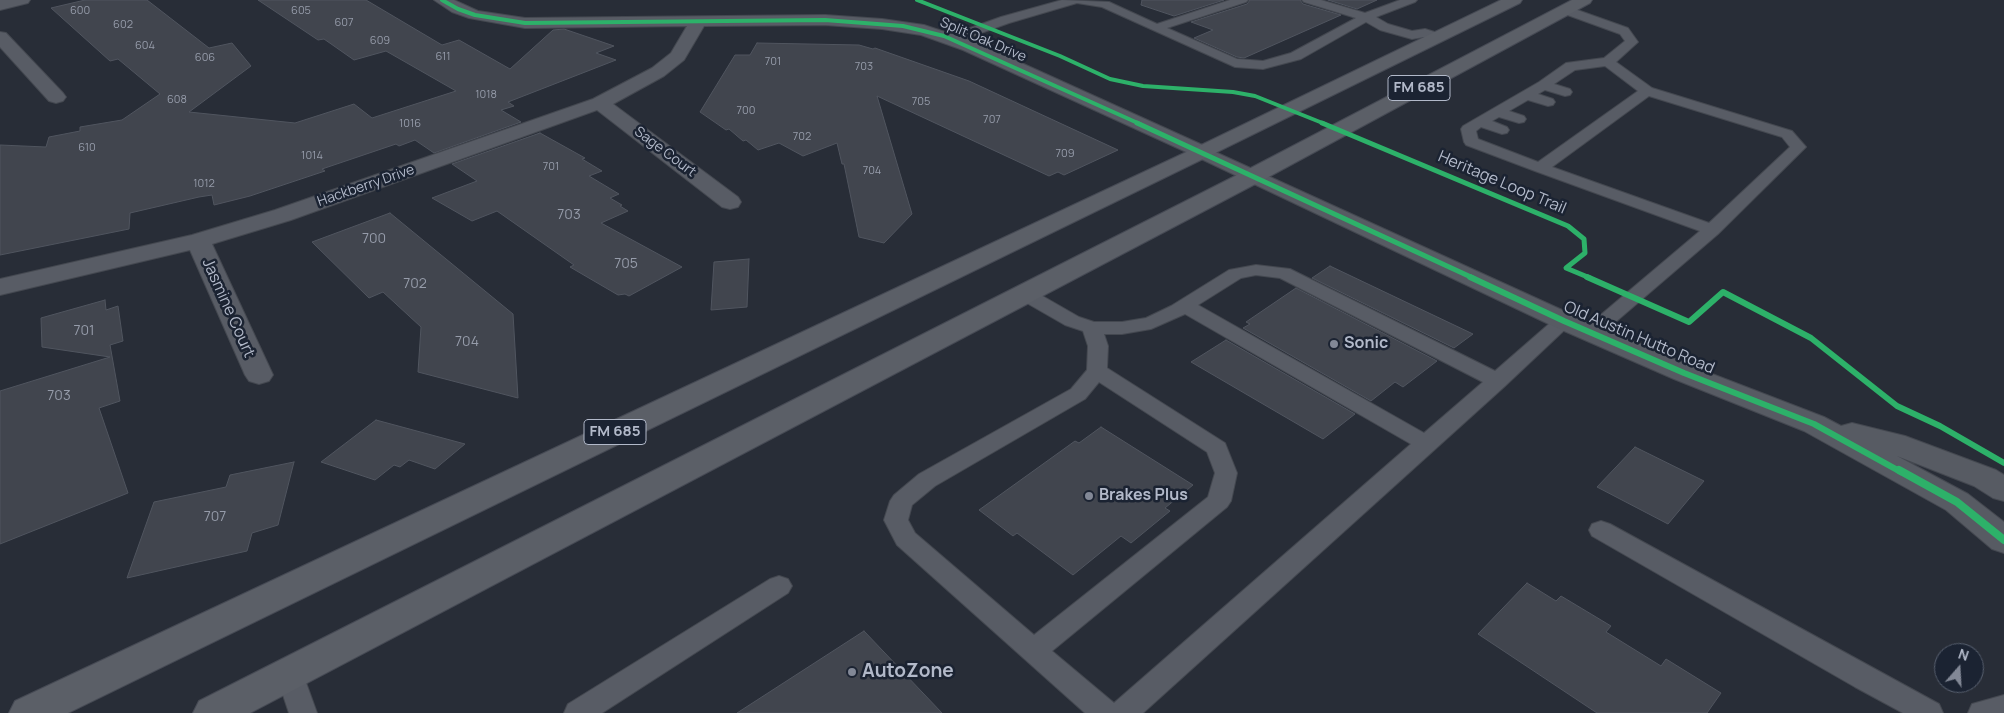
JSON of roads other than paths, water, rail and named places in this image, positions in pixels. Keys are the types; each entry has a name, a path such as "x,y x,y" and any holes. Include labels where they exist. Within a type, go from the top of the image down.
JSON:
{"main road":[{"name":"FM 685","path":"29,713 1202,152 1431,35 1514,0"},
{"name":"FM 685","path":"214,713 1253,176 1584,0"}],"street":[{"path":"0,5 22,0"},
{"name":"Split Oak Drive","path":"442,0 458,9 475,15 524,23 826,20 910,27 952,39 1202,152"},
{"name":"Hackberry Drive","path":"0,287 198,241 284,215 600,103 633,87 671,61 682,50 699,21"},
{"path":"0,37 56,97"},
{"name":"Sage Court","path":"600,103 730,202"},
{"name":"Old Austin Hutto Road","path":"1202,152 1564,321 1684,373 1814,424 1957,502 2004,540"},
{"name":"Jasmine Court","path":"198,241 258,375"},
{"name":"Old Austin Hutto Road","path":"1814,424 1894,443 1985,478 2004,490"}],"lane":[{"path":"952,39 1005,20 1077,0 1105,4 1235,63 1263,65 1296,56 1366,17 1411,0"},
{"path":"1156,28 1242,0"},
{"path":"1308,0 1366,17 1384,27 1412,35 1431,35"},
{"path":"1566,10 1624,31 1632,42 1608,62 1571,66 1544,85 1468,129 1471,142 1712,230"},
{"path":"1608,62 1642,95"},
{"path":"1559,74 1574,78"},
{"path":"1544,85 1564,92"},
{"path":"1591,333 1712,230 1798,147 1787,134 1642,95 1620,93"},
{"path":"1526,95 1548,102"},
{"path":"1588,115 1620,110 1642,95"},
{"path":"1513,103 1534,110"},
{"path":"1498,112 1519,120"},
{"path":"1540,168 1593,130 1605,112"},
{"path":"1480,122 1502,130"},
{"path":"1575,124 1593,130"},
{"path":"1559,133 1579,140"},
{"path":"1542,145 1562,152"},
{"path":"1025,294 1072,321 1092,328 1122,328 1151,323 1186,306 1235,274 1256,270 1284,273 1498,381"},
{"path":"1186,306 1426,444"},
{"path":"1123,713 1564,321"},
{"path":"1092,328 1098,346 1096,371 1078,394 927,480 902,500 896,520 906,539 1105,713"},
{"path":"1034,650 1219,501 1226,473 1217,448 1096,371"},
{"path":"1601,530 1929,713"},
{"path":"578,713 779,586"},
{"path":"290,674 303,713"},
{"path":"1982,713 2004,707"}],"place":[{"name":"Sonic","path":"1334,344"},
{"name":"Brakes Plus","path":"1089,496"},
{"name":"AutoZone","path":"852,672"}]}
